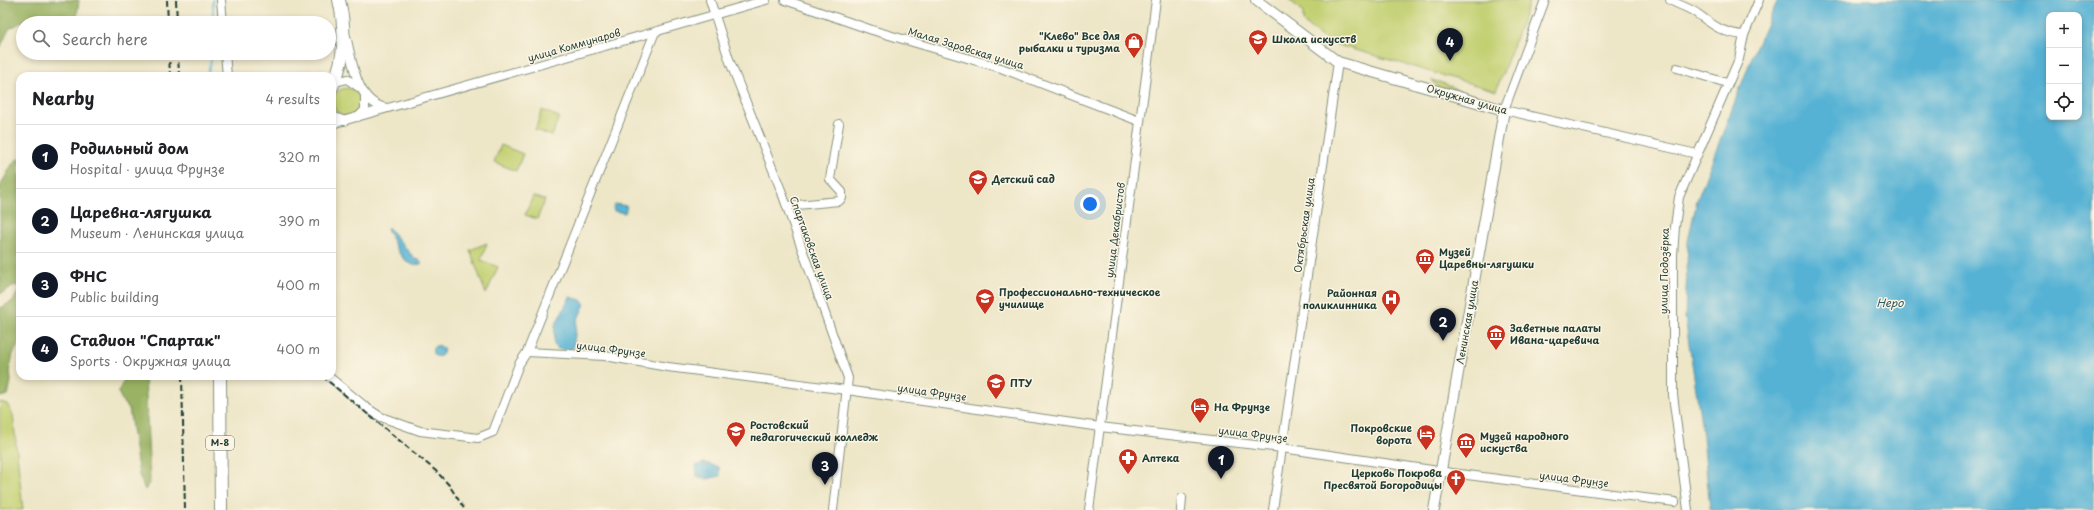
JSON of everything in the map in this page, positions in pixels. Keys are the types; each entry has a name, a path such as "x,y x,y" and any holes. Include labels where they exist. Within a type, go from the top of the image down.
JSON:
{"highway":[{"path":"332,0 335,16"},
{"path":"336,73 342,59 344,31 339,0"},
{"path":"336,25 336,40"},
{"path":"333,72 334,60"},
{"name":"М-8","path":"220,380 221,510"},
{"name":"М-8","path":"228,380 228,510"}],"main road":[{"name":"Окружная улица","path":"1256,0 1338,62 1504,110"},
{"name":"Ленинская улица","path":"1434,510 1504,110"}],"street":[{"path":"221,0 222,16"},
{"name":"Спартаковская улица","path":"710,0 730,62 787,206 848,378 833,510"},
{"name":"улица Коммунаров","path":"336,123 766,0"},
{"name":"Малая Заровская улица","path":"785,0 872,30 1001,68 1139,121"},
{"name":"улица Декабристов","path":"1089,510 1156,0"},
{"path":"1504,110 1546,0"},
{"path":"1670,0 1693,11 1717,28 1729,34 1744,35"},
{"name":"улица Подозёрка","path":"1688,510 1672,395 1672,254 1679,197 1739,58 1744,35 1759,0"},
{"path":"344,31 366,102 365,110 357,118"},
{"path":"333,380 367,408 381,417 420,431 478,438 493,432 519,364 527,352 655,32"},
{"path":"225,60 226,72"},
{"name":"Октябрьская улица","path":"1273,510 1338,62"},
{"path":"1677,68 1727,83"},
{"path":"336,81 347,79 362,90 376,105 387,108"},
{"name":"Окружная улица","path":"1504,110 1697,154"},
{"path":"336,117 346,121"},
{"path":"787,206 839,201 842,198 842,192 830,179 839,124"},
{"name":"улица Фрунзе","path":"527,352 605,356 668,367 847,390 1100,427 1282,448 1675,502"},
{"path":"1181,510 1182,498"}],"green space":[{"path":"0,0 79,0 77,16 40,16 36,14 32,16 16,16 16,25 9,29 0,48"},
{"path":"1289,0 1530,0 1496,91 1328,42 1303,22 1303,11"},
{"path":"1432,80 1451,86 1458,91 1495,101 1494,104 1439,88"},
{"path":"347,88 352,89 357,92 360,97 360,107 357,112 347,116 337,112 337,92"},
{"path":"542,110 559,117 552,136 535,130"},
{"path":"501,145 523,154 516,171 494,162"},
{"path":"16,161 16,286 0,294 0,184 13,163"},
{"path":"533,196 545,200 537,219 525,215"},
{"path":"487,243 481,260 498,267 486,294 470,250"},
{"path":"16,296 16,349 13,354 10,368 11,381 8,395 0,397 0,308 13,301"},
{"path":"124,380 145,380 150,481 145,490 139,475 129,408 124,404 118,392"},
{"path":"0,402 7,404 13,415 23,510 0,510"}],"water":[{"name":"Неро","path":"1778,0 2094,0 2094,510 1710,510 1703,436 1685,317 1688,241 1697,200 1755,49"},
{"path":"615,204 627,206 625,213 614,211 613,208"},
{"path":"388,227 415,259 421,261 421,264 413,265 403,258 394,244 387,229"},
{"path":"570,297 581,300 585,304 577,321 573,348 569,350 558,349 554,345 555,325"},
{"path":"438,345 442,347 444,351 442,355 438,357 434,355 432,351 434,347"},
{"path":"704,463 719,467 720,476 707,479 697,476 696,466"}],"waterway":[{"path":"213,0 213,16"},
{"path":"208,72 211,60"}],"railway":[{"path":"167,0 168,16"},
{"path":"176,0 177,16"},
{"path":"169,60 170,72"},
{"path":"178,60 179,72"},
{"path":"182,380 185,510"},
{"path":"327,380 436,471 449,485 465,510"}],"place":[{"name":"Школа искусств","path":"1258,56"},
{"name":"\"Клево\" Все для рыбалки и туризма","path":"1134,59"},
{"name":"Стадион \"Спартак\"","path":"1450,61"},
{"name":"Детский сад","path":"978,196"},
{"name":"Музей Царевны-лягушки","path":"1425,275"},
{"name":"Профессионально-техническое училище","path":"985,315"},
{"name":"Районная поликлинника","path":"1391,316"},
{"name":"Царевна-лягушка","path":"1443,341"},
{"name":"Заветные палаты Ивана-царевича","path":"1496,351"},
{"name":"ПТУ","path":"996,400"},
{"name":"На Фрунзе","path":"1200,424"},
{"name":"Ростовский педагогический колледж","path":"736,448"},
{"name":"Покровские ворота","path":"1426,451"},
{"name":"Музей народного искуства","path":"1466,459"},
{"name":"Аптека","path":"1128,475"},
{"name":"Родильный дом","path":"1221,479"},
{"name":"ФНС","path":"825,485"},
{"name":"Церковь Покрова Пресвятой Богородицы","path":"1456,496"}]}
